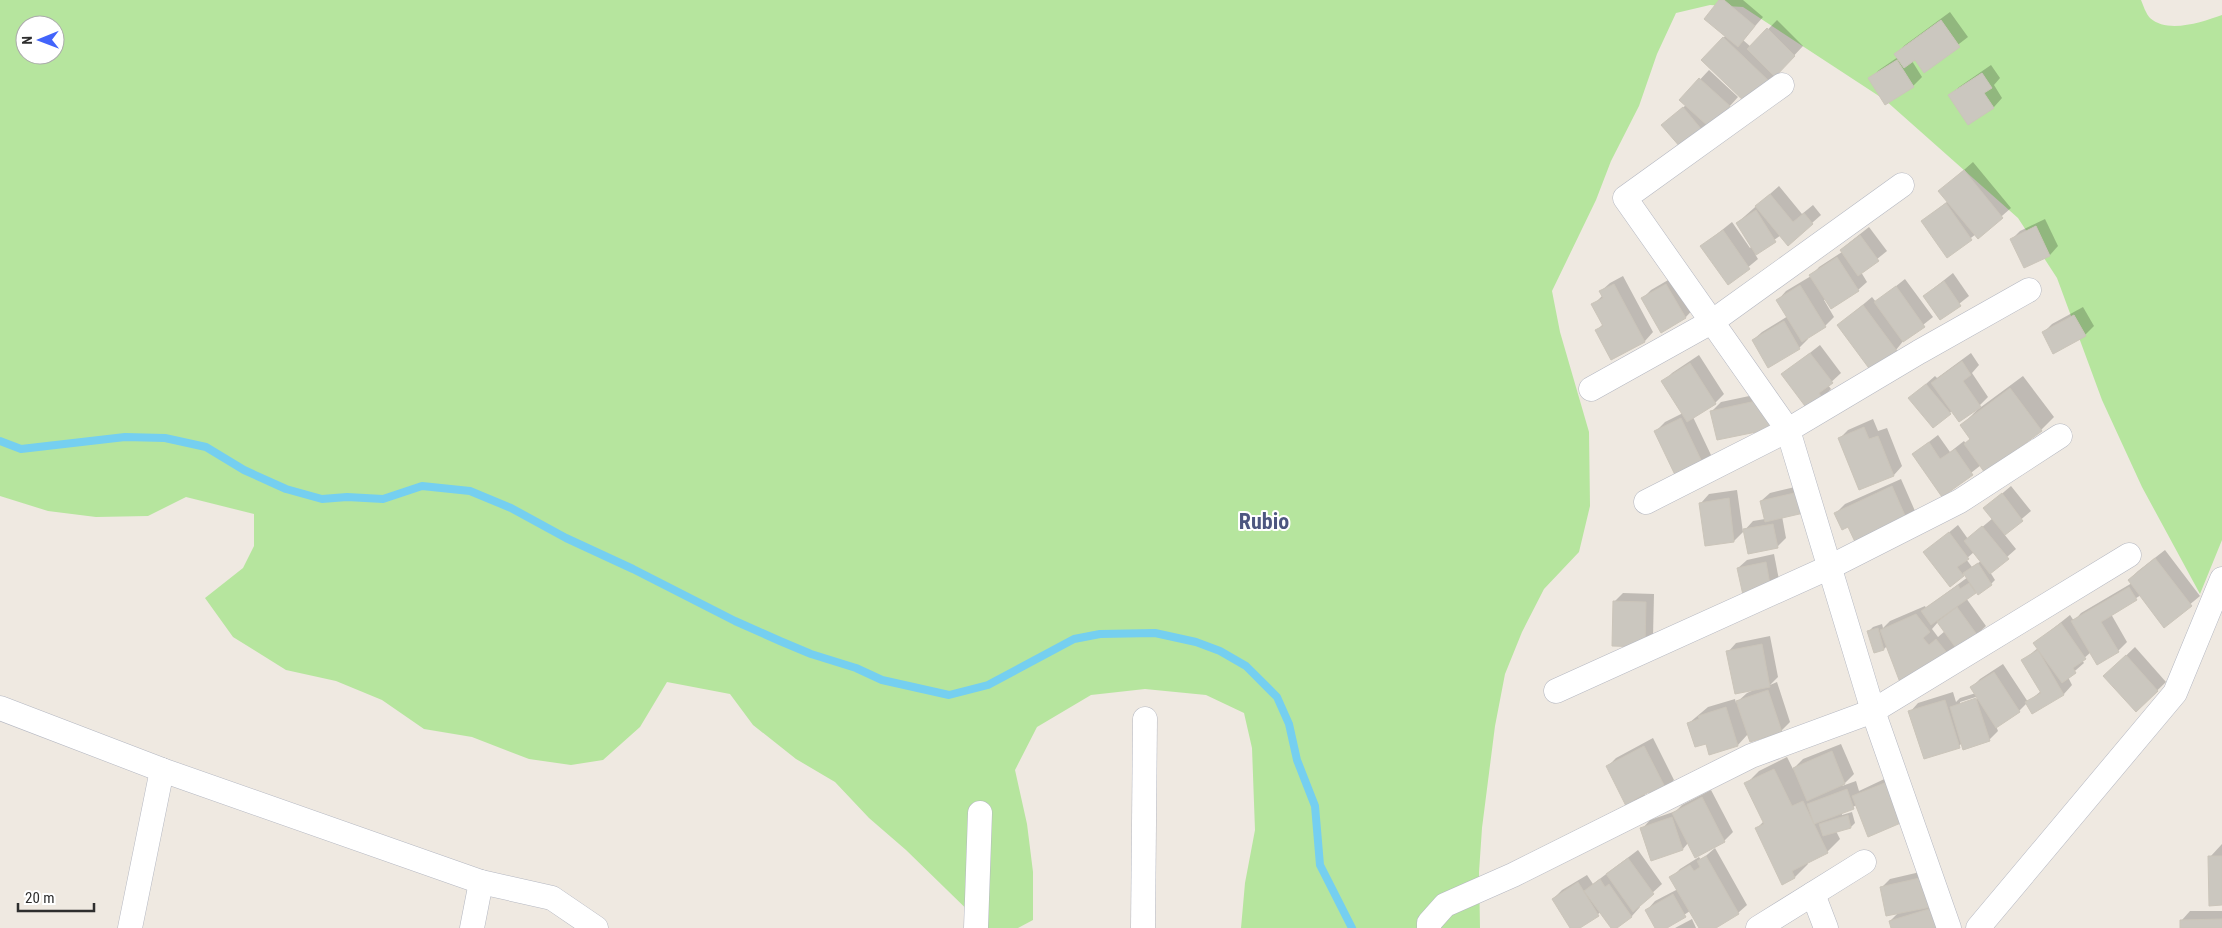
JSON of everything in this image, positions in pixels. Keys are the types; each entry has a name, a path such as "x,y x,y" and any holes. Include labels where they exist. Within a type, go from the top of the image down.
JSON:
{"street":[{"path":"1782,85 1625,198 1788,430 1873,711 1949,928"},
{"path":"1591,389 1713,321 1902,185"},
{"path":"1646,502 1788,430 1918,352 2029,290"},
{"path":"1556,691 1830,567 1960,501 2060,436"},
{"path":"1429,928 1429,923 1445,905 1513,876 1751,756 1873,711 2129,555"},
{"path":"1978,928 2175,693 2222,579"},
{"path":"0,708 162,770 481,882 552,898 596,928"},
{"path":"1143,928 1145,719"},
{"path":"130,928 162,770"},
{"path":"976,928 980,813"},
{"path":"1758,928 1864,862"},
{"path":"472,928 481,882"},
{"path":"1813,894 1826,928"}],"green space":[{"path":"0,0 2141,0 2150,18 2157,23 2166,25 2185,25 2222,15 2222,540 2200,594 2142,487 2102,400 2057,278 2018,218 1885,100 1743,7 1710,5 1676,13 1657,54 1639,106 1611,161 1596,200 1552,291 1560,332 1589,432 1590,506 1579,552 1544,589 1522,632 1505,674 1495,726 1482,828 1479,872 1480,928 1241,928 1245,883 1255,830 1252,748 1244,713 1206,695 1145,689 1091,695 1037,727 1015,770 1027,824 1033,872 1033,920 1018,928 986,928 906,850 869,818 835,782 796,759 753,725 730,694 667,682 640,727 603,760 571,765 529,759 472,737 424,729 382,700 336,681 286,670 233,637 205,598 243,568 254,546 254,514 186,497 148,516 96,517 48,511 0,496"}],"building":[{"path":"1719,0 1724,0 1755,26 1738,47 1704,19"},
{"path":"1941,20 1960,47 1924,73 1915,60 1904,68 1894,54"},
{"path":"1767,28 1795,56 1775,77 1747,49"},
{"path":"1723,37 1770,82 1748,105 1701,60"},
{"path":"1897,60 1914,87 1885,105 1868,78"},
{"path":"1982,73 1992,88 1984,93 1994,108 1968,125 1948,95"},
{"path":"1699,78 1730,106 1710,128 1679,100"},
{"path":"1683,107 1702,130 1681,148 1661,125"},
{"path":"1964,170 2003,218 1978,239 1938,191"},
{"path":"1770,194 1793,222 1804,213 1813,224 1788,246 1755,206"},
{"path":"1946,203 1972,240 1947,258 1921,221"},
{"path":"1756,210 1776,242 1756,255 1736,223"},
{"path":"2036,226 2050,256 2024,268 2010,239"},
{"path":"1723,230 1750,269 1728,285 1700,246"},
{"path":"1860,235 1879,261 1858,276 1840,250"},
{"path":"1837,257 1859,291 1831,309 1809,275"},
{"path":"1944,281 1961,306 1940,320 1923,296"},
{"path":"1614,284 1645,342 1611,360 1595,330 1603,326 1591,304 1603,298 1599,291"},
{"path":"1666,284 1686,318 1661,333 1641,298"},
{"path":"1800,285 1826,327 1802,342 1776,300"},
{"path":"1896,286 1925,327 1903,342 1874,302"},
{"path":"1863,305 1897,351 1871,371 1837,325"},
{"path":"2074,315 2086,336 2053,354 2042,332"},
{"path":"1784,321 1800,349 1768,368 1752,340"},
{"path":"1810,353 1833,383 1819,393 1823,399 1808,410 1781,374"},
{"path":"1962,361 1971,375 1963,381 1981,407 1959,422 1931,383"},
{"path":"1690,363 1716,404 1687,422 1661,381"},
{"path":"1926,384 1951,414 1933,428 1908,398"},
{"path":"2010,388 2042,431 1985,473 1964,444 1970,439 1960,425"},
{"path":"1765,399 1771,429 1717,440 1710,411"},
{"path":"1681,418 1703,464 1676,477 1654,431"},
{"path":"1864,427 1869,439 1878,436 1894,476 1859,490 1838,438"},
{"path":"1929,442 1940,459 1955,449 1973,475 1942,497 1912,454"},
{"path":"1892,486 1907,520 1856,544 1848,527 1842,530 1834,513"},
{"path":"1803,491 1808,512 1765,522 1760,501"},
{"path":"2002,493 2023,521 2005,535 1983,508"},
{"path":"1729,498 1734,542 1705,546 1699,503"},
{"path":"1773,524 1778,548 1748,554 1743,529"},
{"path":"1982,526 2009,559 1990,574 1964,541"},
{"path":"1949,532 1969,559 1957,567 1964,576 1950,587 1923,552"},
{"path":"2155,558 2192,606 2164,628 2128,580"},
{"path":"1766,562 1771,590 1743,595 1737,568"},
{"path":"1978,563 1992,585 1978,595 1963,573"},
{"path":"1969,583 1976,593 1931,625 1921,611 1958,585 1960,589"},
{"path":"2129,587 2137,600 2101,622 2119,652 2097,665 2071,621"},
{"path":"1613,601 1646,602 1645,647 1612,646"},
{"path":"1957,607 1978,636 1958,651 1937,622"},
{"path":"1916,614 1930,632 1923,638 1929,645 1936,639 1952,659 1901,685 1880,630"},
{"path":"2061,623 2086,659 2073,668 2076,673 2062,683 2033,643"},
{"path":"1878,628 1884,650 1874,653 1867,631"},
{"path":"1762,644 1770,687 1735,694 1726,651"},
{"path":"2038,650 2064,695 2032,714 2025,702 2041,693 2021,660"},
{"path":"2126,655 2158,691 2136,712 2103,676"},
{"path":"1994,672 2020,712 1996,728 1970,687"},
{"path":"1768,690 1782,732 1750,742 1736,701"},
{"path":"1976,698 1990,741 1963,750 1950,707"},
{"path":"1945,700 1960,748 1924,759 1908,711"},
{"path":"1726,707 1738,746 1709,755 1706,744 1695,747 1687,723 1699,719 1698,716"},
{"path":"1644,746 1666,789 1652,797 1649,792 1634,800 1637,805 1628,810 1606,766"},
{"path":"1832,751 1845,784 1807,801 1793,768"},
{"path":"1774,769 1792,806 1803,801 1828,853 1792,871 1795,878 1782,885 1755,828 1764,824 1744,783"},
{"path":"1887,782 1903,822 1868,837 1852,796"},
{"path":"1847,789 1854,809 1814,824 1807,804"},
{"path":"1702,797 1725,842 1695,858 1672,813"},
{"path":"1848,815 1851,828 1823,836 1819,824"},
{"path":"1672,817 1683,850 1651,861 1640,828"},
{"path":"1706,856 1739,914 1716,928 1699,928 1669,877 1690,865 1694,871 1700,867 1697,861"},
{"path":"2208,856 2222,856 2222,905 2209,906"},
{"path":"1628,858 1654,894 1633,912 1606,874"},
{"path":"1924,877 1931,907 1886,916 1880,887"},
{"path":"1600,879 1605,887 1609,884 1632,917 1617,928 1611,928 1584,891"},
{"path":"1578,882 1599,916 1580,928 1570,928 1552,899"},
{"path":"1673,894 1686,917 1667,928 1655,928 1645,910"},
{"path":"1932,908 1938,928 1891,928 1889,921"},
{"path":"2222,919 2222,928 2180,928 2180,920"}],"waterway":[{"path":"0,441 21,449 125,437 165,438 206,447 244,470 286,489 322,499 347,497 383,499 422,486 470,491 511,508 566,538 780,641 811,654 856,668 882,680 949,695 988,685 1074,639 1100,634 1155,633 1196,642 1220,651 1246,666 1277,697 1289,724 1297,760 1315,806 1320,865 1352,928"}],"district":[{"name":"Rubio","path":"1264,521"}]}
